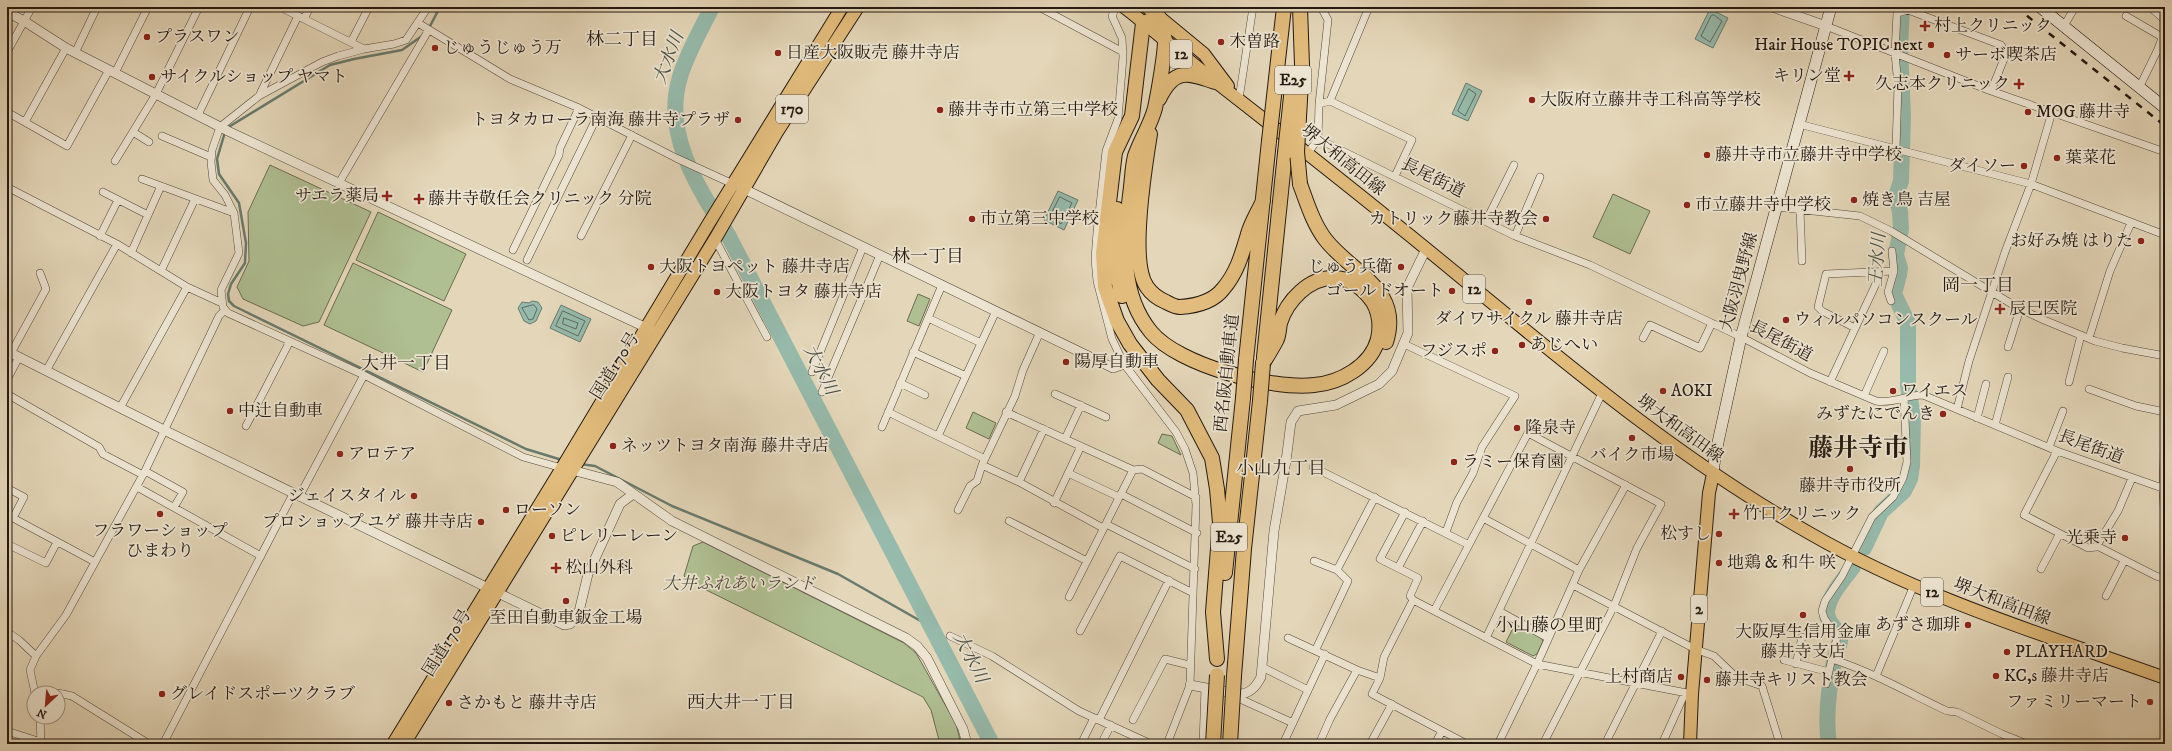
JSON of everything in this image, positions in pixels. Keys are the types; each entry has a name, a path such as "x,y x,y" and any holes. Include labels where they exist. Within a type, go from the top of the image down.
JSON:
{"highway":[{"name":"西名阪自動車道","path":"1213,744 1217,659 1246,360 1284,7"},
{"path":"1123,133 1116,226 1117,275 1123,298 1144,334 1157,348 1174,361 1196,371 1252,387 1301,393 1326,392 1349,383 1376,363 1388,334 1388,311 1383,298 1374,284 1325,239 1310,214 1300,184 1297,152 1302,65 1300,7"},
{"name":"西名阪自動車道","path":"1230,744 1244,549 1300,7"},
{"path":"1217,659 1214,612 1220,523 1212,458 1187,410 1158,380 1130,344 1117,321 1104,287 1103,253 1115,152 1132,116 1143,23 1159,18 1165,41 1146,157 1139,222 1140,269 1146,287 1160,299 1176,307 1192,306 1209,300 1222,290 1233,275 1243,253 1248,233 1263,201"},
{"path":"1215,82 1190,73 1178,75 1165,87 1135,157 1124,244 1127,277 1132,297 1151,332 1168,348 1205,366 1255,379 1314,385 1330,382 1350,373 1366,362 1376,347 1380,330 1379,312 1368,294 1358,284 1343,278 1329,278 1315,281 1290,303 1281,322 1277,338 1263,363"}],"main road":[{"name":"国道170号","path":"651,330 715,239 730,214 739,186 842,7"},
{"name":"国道170号","path":"404,744 416,726 492,592 651,330 709,223 722,202 739,186 858,7"},
{"name":"堺大和高田線","path":"1124,7 1215,82 1308,153 1602,393 1657,436 1758,504 1852,556 1914,585 2016,627 2165,678"},
{"name":"堺大和高田線","path":"1146,7 1204,54 1239,99"},
{"name":"大阪羽曳野線","path":"1713,474 1714,456 1741,337 1831,7"},
{"path":"2040,7 2165,108"},
{"name":"2","path":"1690,744 1688,694 1696,649 1709,493 1713,474"},
{"name":"国道170号","path":"393,744 492,592"}],"street":[{"path":"7,52 32,7"},
{"path":"75,53 97,7"},
{"path":"7,112 68,146 148,7"},
{"path":"115,161 156,94 199,7"},
{"path":"198,115 250,7"},
{"path":"280,7 364,49"},
{"path":"259,96 301,17 310,7"},
{"path":"352,42 369,7"},
{"path":"428,7 406,40 394,44 364,49 322,62 259,96 220,127 211,156 214,180 225,195 234,213 239,253 221,290 222,303 225,310 228,313 364,375 523,456 617,482 672,521 894,631 917,646 931,665 963,729 967,744"},
{"path":"1039,7 1123,52"},
{"path":"1116,7 1112,16 1122,38 1123,52 1120,107 1118,119 1106,151 1095,259 1097,282 1103,312 1112,339 1124,364 1176,432 1193,473 1196,497 1197,533 1189,665 1190,685 1167,744"},
{"path":"1239,99 1253,7"},
{"path":"1308,153 1318,139 1319,104 1328,20 1321,7"},
{"path":"1330,101 1369,7"},
{"path":"1772,7 1894,52 1991,91 2165,152"},
{"path":"2064,26 2075,7"},
{"path":"2150,7 2165,20"},
{"path":"1896,148 1898,86 1894,52 1897,13 1908,9 2001,45 2006,54 1991,91"},
{"path":"7,12 75,53 220,127 651,330"},
{"path":"2126,16 2162,37"},
{"path":"418,23 428,31 510,79 597,116 676,158 739,186 1113,368 1124,364"},
{"path":"2139,88 2158,49 2165,30"},
{"path":"339,183 428,31"},
{"path":"25,122 66,48"},
{"path":"2158,49 2165,53"},
{"path":"1319,104 1330,101 1412,140 1395,176"},
{"path":"513,250 559,155 560,148 579,108"},
{"path":"1957,409 1969,362 2011,234 2031,184 2052,112"},
{"path":"528,260 597,116"},
{"path":"1799,124 2031,184 2165,235"},
{"path":"133,132 149,142"},
{"path":"581,236 632,135"},
{"path":"162,136 211,156"},
{"name":"長尾街道","path":"1318,139 1515,236 1590,265 1741,337 1830,382 1864,396 1884,402 1908,397 1923,396 2057,451 2164,488"},
{"path":"1486,221 1514,165"},
{"path":"1515,236 1540,177"},
{"path":"142,179 234,213"},
{"path":"131,253 161,186"},
{"path":"7,187 117,244 187,287 222,303"},
{"path":"103,192 148,215"},
{"path":"161,271 195,199"},
{"path":"100,236 118,200"},
{"path":"1777,207 1860,216 1895,233 2020,308 2089,338 2122,348 2165,356"},
{"path":"1800,210 1802,261"},
{"path":"2089,338 2110,271 2131,223"},
{"path":"715,239 767,337"},
{"path":"46,371 117,244"},
{"path":"812,372 863,247"},
{"path":"1239,696 1246,694 1258,684 1261,677 1274,531 1293,416 1298,411 1306,408 1336,405 1379,384 1392,371 1408,333 1407,288 1426,249"},
{"path":"1891,301 1888,292 1894,271 1892,251"},
{"path":"822,392 880,255"},
{"path":"1855,328 1822,311 1818,307 1826,274 1881,273 1894,271"},
{"path":"7,380 12,354 46,289 40,272"},
{"path":"1830,382 1881,273"},
{"path":"882,426 942,285"},
{"path":"120,408 187,287"},
{"path":"2008,347 2020,308"},
{"path":"33,685 30,670 36,656 66,616 137,487 166,431 219,316 225,310"},
{"path":"938,436 996,311"},
{"path":"928,318 981,343"},
{"path":"1643,338 1650,325 1700,348 1712,323"},
{"path":"958,510 970,486 977,481 1006,412 1015,396 1023,370 1040,332"},
{"path":"2069,382 2082,335"},
{"path":"246,426 290,341"},
{"path":"1404,344 1515,396 1482,447 1473,473 1457,502 1446,532"},
{"path":"1864,396 1884,351"},
{"path":"913,352 966,376"},
{"path":"12,354 492,592 564,626 570,624 578,616 588,574 620,504 633,494"},
{"path":"163,744 261,556 364,375"},
{"path":"1995,426 2008,377"},
{"path":"900,383 926,395"},
{"path":"1977,418 1986,384"},
{"path":"2089,389 2136,406 2165,412"},
{"path":"1486,638 1602,393"},
{"path":"7,394 99,446 103,454 183,492 176,504"},
{"path":"1055,394 1106,416"},
{"path":"1826,684 1837,637 1829,627 1822,611 1825,601 1852,556 1872,517 1893,497 1903,478 1907,462 1908,397"},
{"path":"1065,439 1081,405"},
{"path":"2049,447 2063,410"},
{"path":"888,412 938,436 1054,503 1195,569"},
{"path":"1006,412 1133,470 1142,469 1196,497"},
{"path":"2165,416 2165,526"},
{"path":"1019,482 1044,429"},
{"path":"1434,611 1528,433 1661,504 1637,548 1614,606 1544,742 1553,744"},
{"path":"1054,503 1081,446"},
{"path":"2057,451 2024,515 2088,548 2097,546 2124,561 2165,579"},
{"path":"1313,468 1446,532 1469,545"},
{"path":"1069,597 1133,470"},
{"path":"1068,473 1120,495 1197,533"},
{"path":"2097,546 2118,511 2132,478"},
{"path":"1498,744 1537,664 1579,570 1626,485"},
{"path":"137,487 261,556"},
{"path":"7,488 24,497 13,518 95,562"},
{"path":"1337,570 1375,498"},
{"path":"1405,512 1380,559 1418,578 1410,596 1414,600 1537,664 1688,694 1662,744"},
{"path":"1483,518 1579,570"},
{"path":"1009,521 1087,561"},
{"path":"1398,568 1423,521"},
{"path":"2041,569 2059,534"},
{"path":"7,544 46,563 57,542"},
{"path":"1080,631 1120,556 1193,593"},
{"path":"1314,561 1337,570 1348,581 1316,649"},
{"path":"2106,596 2124,561"},
{"path":"1081,744 1097,719 1169,580"},
{"path":"1573,585 1696,649 1714,656 1736,677 1762,686 1780,744"},
{"path":"1876,676 1914,585"},
{"path":"1414,600 1384,657 1380,678 1372,694 1467,744"},
{"path":"1499,611 1548,638"},
{"path":"1605,744 1662,631"},
{"path":"7,632 20,640 36,656"},
{"path":"950,636 968,643 992,656 1035,684 1110,725 1135,741 1151,744"},
{"path":"1796,664 1802,637"},
{"path":"1288,638 1316,649 1357,670 1380,678"},
{"path":"1283,744 1325,654"},
{"path":"1133,720 1164,659 1189,665"},
{"path":"1832,659 1863,669 1947,711 1957,712 2002,734 2027,744"},
{"path":"1784,660 1829,672"},
{"path":"1262,667 1308,690"},
{"path":"1319,744 1330,719 1357,670"},
{"path":"1190,685 1239,696 1293,722"},
{"path":"1203,744 1205,688"},
{"path":"66,695 72,696 148,744"},
{"path":"1237,744 1239,696"},
{"path":"385,744 418,704"},
{"path":"1370,744 1392,704"},
{"path":"7,731 41,743 40,725"},
{"path":"1101,744 1110,725"},
{"path":"408,744 416,726"},
{"path":"1435,744 1442,731"},
{"path":"2076,744 2081,744"}],"green space":[{"path":"270,165 371,212 319,322 303,326 243,299 237,287 249,261 248,212"},
{"path":"1613,194 1650,211 1630,254 1593,237"},
{"path":"378,212 466,254 444,301 356,260"},
{"path":"353,263 452,310 423,372 324,325"},
{"path":"918,294 930,299 919,326 907,321"},
{"path":"973,412 996,423 989,439 966,428"},
{"path":"1162,434 1172,436 1181,455 1158,443"},
{"name":"大井ふれあいランド","path":"703,542 904,643 916,653 956,724 961,744 940,744 931,710 923,697 690,582 684,576 693,546"},
{"path":"1515,624 1541,638 1543,641 1537,654 1533,656 1506,642"}],"water":[{"path":"1710,9 1728,18 1713,48 1695,39"},
{"path":"1466,83 1482,91 1468,121 1452,114"},
{"path":"1058,191 1078,200 1064,230 1044,220"},
{"path":"532,301 538,302 542,308 536,321 530,324 524,321 518,308 522,302 529,303"},
{"path":"561,305 591,319 580,342 550,328"}],"waterway":[{"path":"429,28 440,7"},
{"name":"大水川","path":"712,7 686,59 680,77 676,98 676,119 686,160 695,180 728,235 992,744"},
{"name":"王水川","path":"1864,548 1881,512 1904,491 1910,479 1912,466 1913,417 1908,386 1908,323 1894,294 1900,268 1896,255 1901,229 1900,212 1896,196 1901,181 1903,117 1900,47 1902,7"},
{"path":"227,128 330,65 402,50 422,36"},
{"path":"225,132 217,159 219,174 239,203 246,243 245,263 231,284 228,294 229,301 234,306 526,449 562,460"},
{"path":"580,464 595,466 672,506 838,574 933,628"},
{"name":"王水川","path":"1829,744 1827,724 1829,692 1840,637 1829,620 1827,612 1833,594 1853,567"}],"railway":[{"path":"2016,7 2165,126"}],"place":[{"name":"村上クリニック","path":"1925,26"},
{"name":"プラスワン","path":"147,37"},
{"name":"木曽路","path":"1221,42"},
{"name":"Hair House TOPIC next","path":"1931,45"},
{"name":"じゅうじゅう万","path":"435,48"},
{"name":"日産大阪販売 藤井寺店","path":"778,53"},
{"name":"サーボ喫茶店","path":"1947,55"},
{"name":"キリン堂","path":"1849,76"},
{"name":"サイクルショップ ヤマト","path":"152,77"},
{"name":"久志本クリニック","path":"2019,84"},
{"name":"大阪府立藤井寺工科高等学校","path":"1532,100"},
{"name":"藤井寺市立第三中学校","path":"940,110"},
{"name":"MOG 藤井寺","path":"2028,112"},
{"name":"トヨタカローラ南海 藤井寺プラザ","path":"738,120"},
{"name":"藤井寺市立藤井寺中学校","path":"1707,155"},
{"name":"葉菜花","path":"2057,158"},
{"name":"ダイソー","path":"2024,166"},
{"name":"サエラ薬局","path":"387,196"},
{"name":"藤井寺敬任会クリニック 分院","path":"419,199"},
{"name":"焼き鳥 吉屋","path":"1854,200"},
{"name":"市立藤井寺中学校","path":"1687,205"},
{"name":"市立第三中学校","path":"972,219"},
{"name":"カトリック藤井寺教会","path":"1546,219"},
{"name":"お好み焼 はりた","path":"2141,241"},
{"name":"大阪トヨペット 藤井寺店","path":"651,267"},
{"name":"じゅう兵衛","path":"1401,267"},
{"name":"ゴールドオート","path":"1452,291"},
{"name":"大阪トヨタ 藤井寺店","path":"717,292"},
{"name":"ダイワサイクル 藤井寺店","path":"1529,302"},
{"name":"辰巳医院","path":"2000,309"},
{"name":"ウィルパソコンスクール","path":"1786,320"},
{"name":"あじへい","path":"1522,345"},
{"name":"フジスポ","path":"1495,351"},
{"name":"陽厚自動車","path":"1066,362"},
{"name":"AOKI","path":"1663,391"},
{"name":"ワイエス","path":"1893,391"},
{"name":"中辻自動車","path":"230,411"},
{"name":"みずたにでんき","path":"1943,414"},
{"name":"隆泉寺","path":"1517,428"},
{"name":"バイク市場","path":"1632,438"},
{"name":"ネッツトヨタ南海 藤井寺店","path":"613,446"},
{"name":"アロテア","path":"340,454"},
{"name":"ラミー保育園","path":"1454,462"},
{"name":"藤井寺市役所","path":"1850,469"},
{"name":"ジェイスタイル","path":"414,496"},
{"name":"ローソン","path":"506,510"},
{"name":"フラワーショップ ひまわり","path":"160,514"},
{"name":"竹口クリニック","path":"1734,514"},
{"name":"プロショップ ユゲ 藤井寺店","path":"481,522"},
{"name":"松すし","path":"1719,534"},
{"name":"ピレリーレーン","path":"552,536"},
{"name":"光乗寺","path":"2125,538"},
{"name":"地鶏 & 和牛 咲","path":"1719,563"},
{"name":"松山外科","path":"556,568"},
{"name":"至田自動車鈑金工場","path":"566,601"},
{"name":"大阪厚生信用金庫 藤井寺支店","path":"1803,615"},
{"name":"あずさ珈琲","path":"1968,625"},
{"name":"PLAYHARD","path":"2007,652"},
{"name":"KC,s 藤井寺店","path":"1996,676"},
{"name":"上村商店","path":"1681,677"},
{"name":"藤井寺キリスト教会","path":"1707,680"},
{"name":"グレイドスポーツクラブ","path":"162,694"},
{"name":"ファミリーマート","path":"2150,702"},
{"name":"さかもと 藤井寺店","path":"449,703"}],"district":[{"name":"林二丁目","path":"622,40"},
{"name":"林一丁目","path":"928,257"},
{"name":"岡一丁目","path":"1978,286"},
{"name":"大井一丁目","path":"406,364"},
{"name":"藤井寺市","path":"1858,448"},
{"name":"小山九丁目","path":"1281,469"},
{"name":"小山藤の里町","path":"1549,626"},
{"name":"西大井一丁目","path":"741,703"}]}
